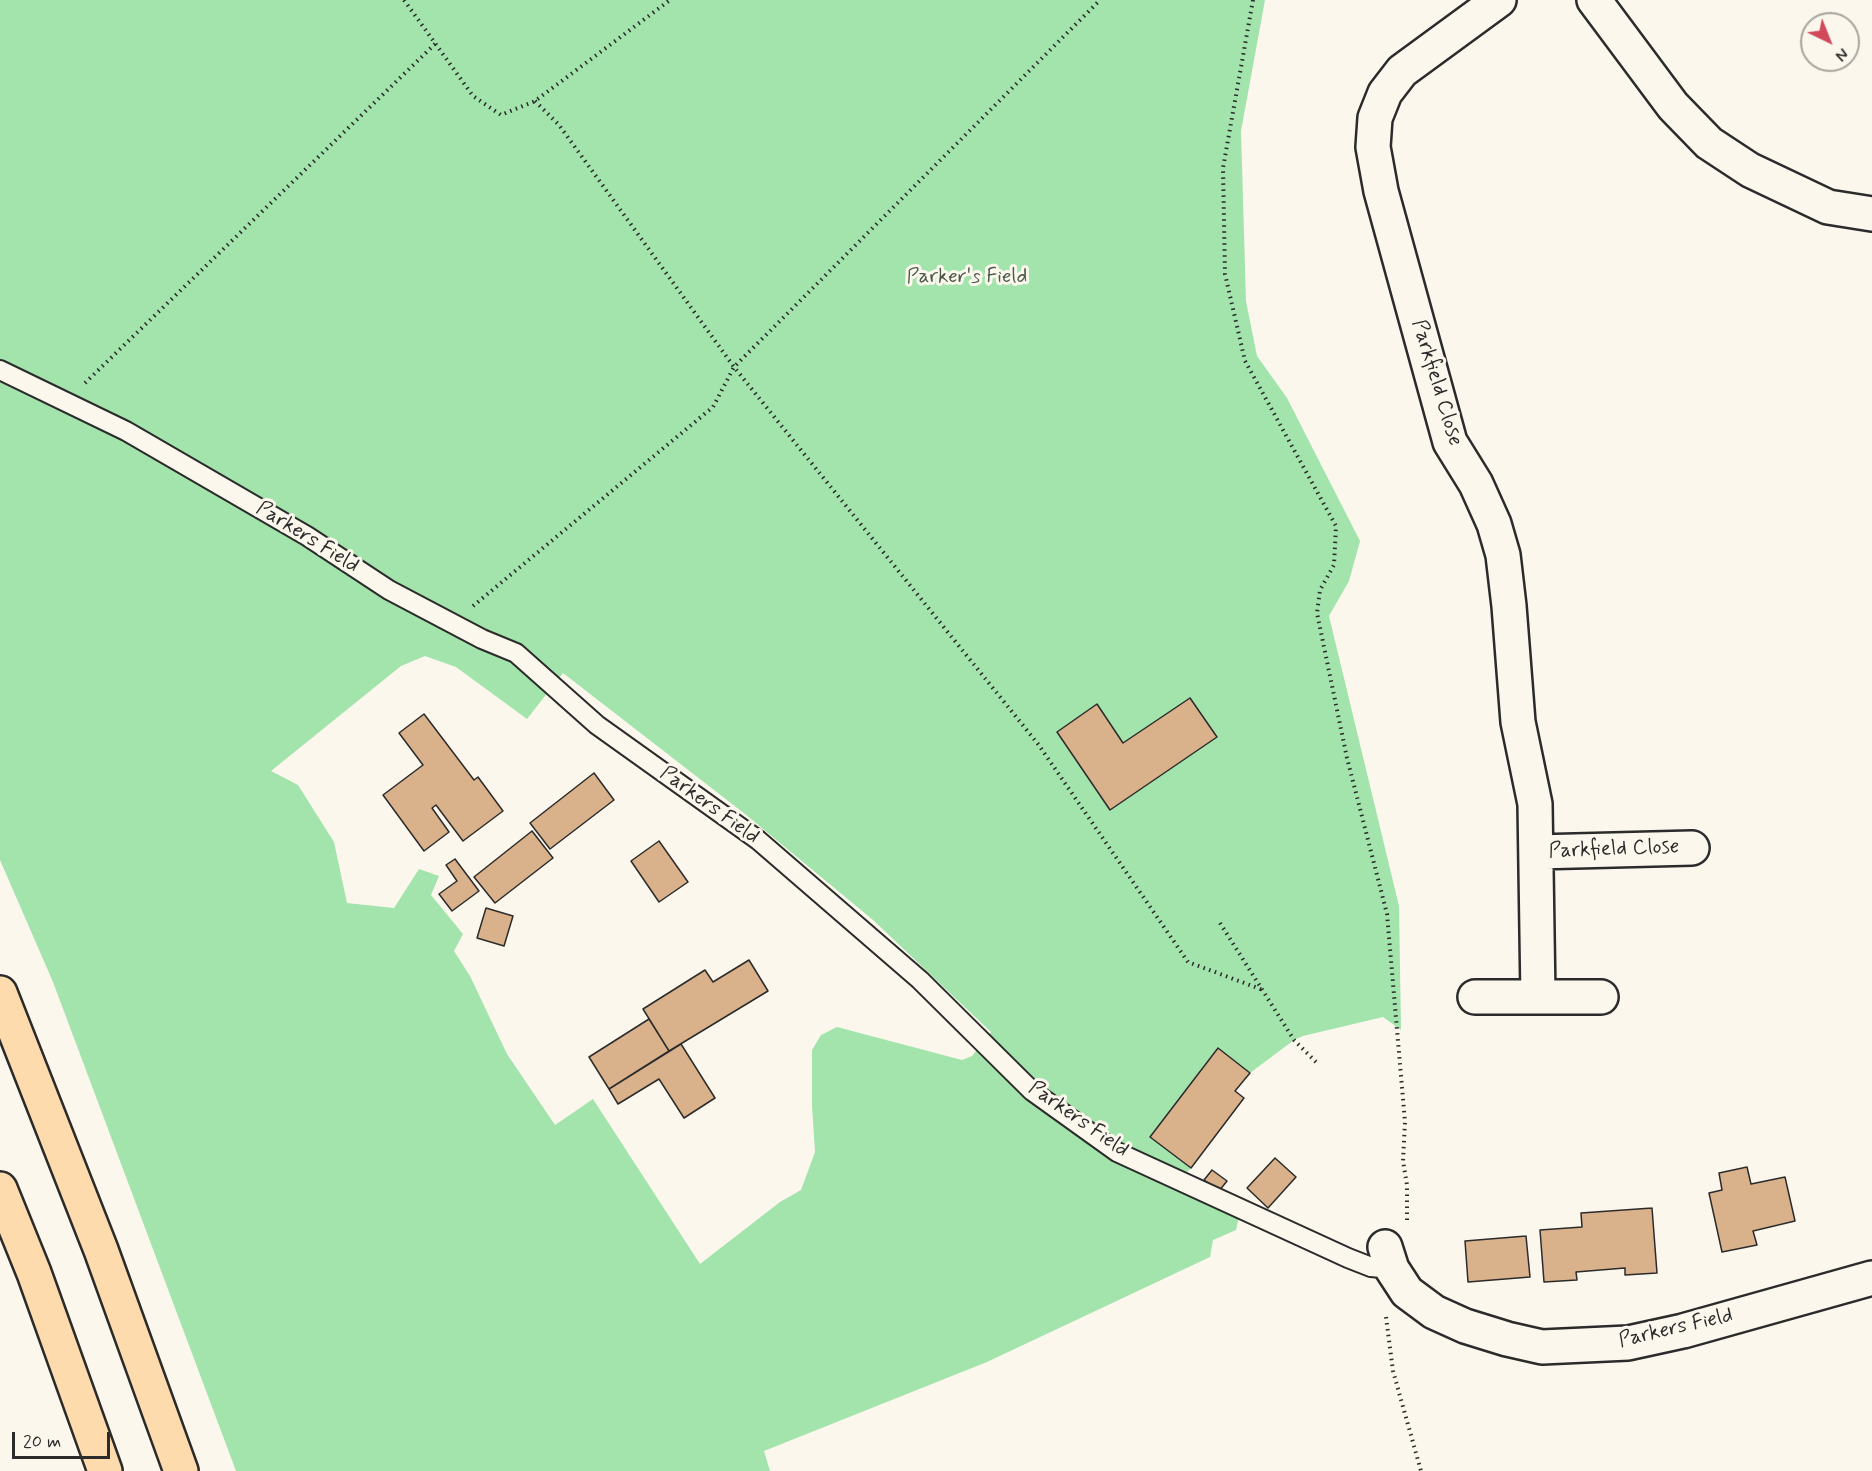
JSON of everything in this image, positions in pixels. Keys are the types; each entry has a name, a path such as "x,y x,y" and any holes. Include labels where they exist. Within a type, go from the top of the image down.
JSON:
{"highway":[{"path":"0,993 101,1250 182,1471"},
{"path":"0,1189 34,1273 105,1471"}],"street":[{"name":"Parkfield Close","path":"1498,0 1402,71 1385,93 1375,118 1373,147 1381,191 1450,442 1476,484 1494,524 1503,555 1518,722 1535,804 1538,997"},
{"path":"1594,0 1673,106 1709,142 1750,170 1828,207 1872,214"},
{"name":"Parkfield Close","path":"1536,852 1692,848"},
{"path":"1475,997 1601,997"},
{"name":"Parkers Field","path":"1397,1259 1407,1292 1434,1311 1465,1326 1507,1340 1561,1347 1628,1343 1683,1331 1872,1278"}],"lane":[{"name":"Parkers Field","path":"0,370 136,437 307,536 389,590 482,639 516,653 597,725 758,840 920,980 1032,1091 1117,1152 1371,1267 1397,1259"}],"path":[{"path":"404,0 473,96 501,115 535,101 670,0"},
{"path":"452,624 713,406 734,367 1100,0"},
{"path":"1253,0 1223,168 1225,274 1245,361 1336,526 1334,565 1320,590 1317,613 1347,758 1387,914 1405,1122 1403,1161 1407,1185 1397,1259 1385,1318 1393,1371 1421,1471"},
{"path":"65,401 436,43"},
{"path":"535,101 559,124 734,367 1038,744 1188,962 1263,990"},
{"path":"1220,923 1294,1040 1319,1065"}],"green space":[{"name":"Parker's Field","path":"0,0 1265,0 1241,131 1246,301 1257,356 1287,398 1360,541 1349,581 1329,616 1399,906 1401,1030 1383,1017 1303,1036 1294,1040 1250,1073 1217,1048 1151,1137 1191,1168 1186,1173 1219,1191 1243,1198 1236,1230 1213,1240 1210,1257 987,1362 764,1451 770,1471 236,1471 53,982 0,860","holes":["425,656 456,667 527,719 563,673 745,814 873,920 991,1032 972,1056 962,1060 837,1027 821,1035 812,1050 815,1152 801,1190 780,1202 700,1264 593,1099 555,1125 507,1054 470,976 454,951 463,934 431,895 439,876 419,869 394,908 347,903 334,842 298,785 271,771 401,666"]}],"building":[{"path":"1190,698 1217,737 1110,810 1057,732 1097,704 1123,743"},
{"path":"424,714 474,780 478,777 503,811 463,841 436,805 432,808 449,832 424,851 383,795 423,765 399,733"},
{"path":"594,773 614,800 550,849 530,823"},
{"path":"532,831 553,858 495,903 474,877"},
{"path":"659,841 688,882 659,902 631,861"},
{"path":"455,859 479,891 452,911 439,894 457,881 446,865"},
{"path":"486,908 513,916 504,946 477,938"},
{"path":"749,960 768,991 669,1051 643,1009 705,970 713,982"},
{"path":"649,1019 669,1051 609,1089 589,1057"},
{"path":"681,1044 715,1098 684,1118 659,1079 618,1104 609,1089"},
{"path":"1218,1048 1250,1073 1235,1091 1244,1098 1191,1168 1150,1137"},
{"path":"1275,1158 1296,1177 1268,1208 1247,1188"},
{"path":"1747,1167 1751,1184 1785,1177 1795,1221 1753,1231 1757,1245 1722,1252 1709,1193 1722,1190 1719,1173"},
{"path":"1212,1170 1227,1181 1219,1191 1204,1180"},
{"path":"1652,1208 1657,1273 1625,1275 1625,1268 1576,1272 1577,1280 1544,1282 1540,1230 1582,1227 1581,1213"},
{"path":"1526,1236 1530,1277 1468,1282 1465,1241"}]}
